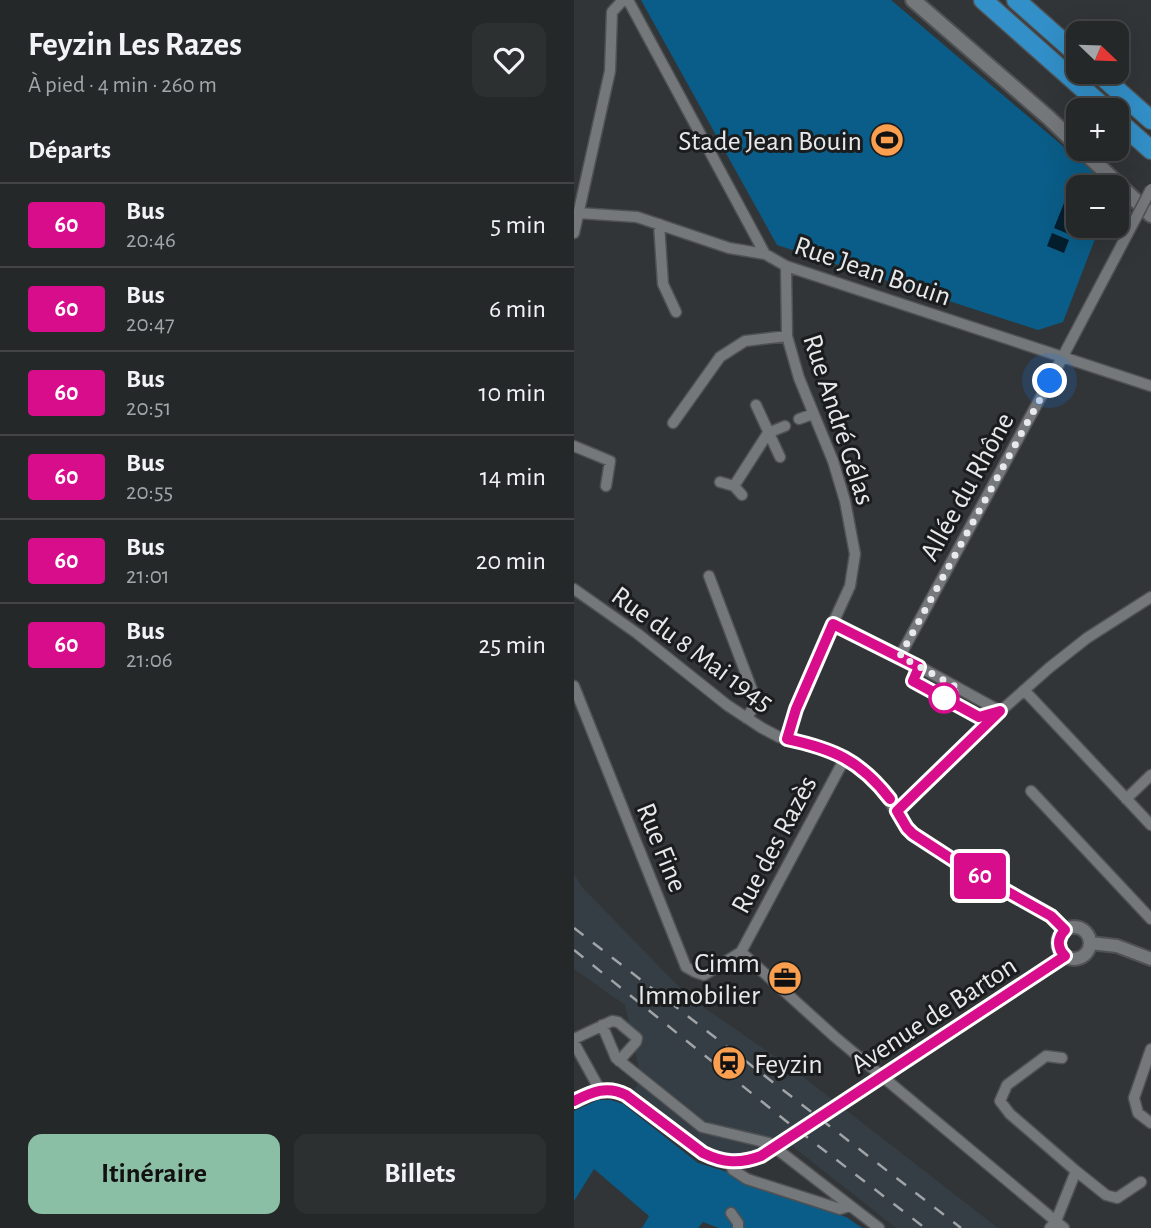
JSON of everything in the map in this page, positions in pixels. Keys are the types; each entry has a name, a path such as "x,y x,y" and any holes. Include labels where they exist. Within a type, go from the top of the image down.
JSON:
{"highway":[{"path":"983,0 1093,98"},
{"path":"1016,0 1066,44"},
{"path":"1110,84 1151,120"},
{"path":"1129,131 1151,150"}],"main road":[{"path":"914,0 1066,134"},
{"path":"1093,161 1144,215"}],"street":[{"path":"574,233 610,71 612,12 625,0 765,254"},
{"name":"Allée du Rhône","path":"900,656 1062,358 1144,215 1151,189"},
{"name":"Rue Jean Bouin","path":"578,213 637,217 729,248 765,254 786,266 1151,386"},
{"path":"659,224 663,285 676,312"},
{"name":"Rue André Gélas","path":"786,266 787,336 799,378 833,461 845,501 855,554 850,586 796,709 787,739"},
{"path":"673,423 720,357 745,341 787,336"},
{"path":"755,405 780,457"},
{"path":"799,419 813,414"},
{"path":"734,486 768,433 785,426"},
{"path":"574,446 610,461 606,486"},
{"path":"720,482 734,486 743,495"},
{"path":"709,576 757,703 746,718"},
{"name":"Rue du 8 Mai 1945","path":"574,589 762,728 845,758 873,780 890,799 913,834 967,869 1051,916 1065,930"},
{"path":"897,811 1024,690 1087,638 1151,597"},
{"path":"833,624 900,656 1000,711"},
{"name":"Rue Fine","path":"574,686 686,967 704,975 741,952"},
{"path":"1024,690 1151,825"},
{"name":"Rue des Razès","path":"741,952 845,758"},
{"path":"1126,799 1151,775"},
{"path":"1031,792 1151,919"},
{"path":"1074,927 1087,934 1090,943 1087,952 1079,958 1069,958 1058,943 1065,930 1074,927"},
{"path":"1090,943 1116,946 1151,959"},
{"path":"741,952 835,1037 1057,1226 1076,1171"},
{"name":"Avenue de Barton","path":"729,1162 748,1161 761,1156 1065,956"},
{"path":"600,1090 574,1041 602,1025 615,1021 637,1038 620,1062"},
{"path":"602,1025 616,1058 702,1127 769,1143 879,1228"},
{"path":"1151,1049 1134,1098 1138,1113 1151,1123"},
{"path":"1062,1058 1046,1056 1006,1086 1000,1101 1010,1114 1106,1195 1117,1198 1141,1182"},
{"path":"574,1101 600,1090 617,1090 703,1153 729,1162 733,1170 747,1179 840,1209 849,1206"},
{"path":"731,1213 738,1223 738,1228"}],"shaded area":[{"name":"Stade Jean Bouin","path":"641,0 891,0 1066,149 1066,161 1080,161 1097,175 1066,175 1066,238 1095,238 1063,322 1038,330 777,245"},
{"path":"1066,198 1066,233 1054,228"},
{"path":"1052,233 1069,240 1064,253 1047,246"},
{"path":"574,874 582,887 689,997 793,1069 998,1228 896,1228 792,1146 775,1157 764,1147 737,1155 707,1149 634,1090 641,1077 625,1005 574,969"},
{"path":"598,1100 623,1104 698,1163 727,1172 744,1183 846,1217 862,1228 719,1228 703,1222 698,1228 642,1228 649,1216 594,1169 574,1201 574,1111"}],"railway":[{"path":"574,928 961,1228"},
{"path":"574,950 786,1121 925,1228"}],"bus line":[{"name":"60","path":"574,1101 600,1090 617,1090 703,1153 717,1160 748,1161 761,1156 1065,956 1058,943 1065,930 1051,916 967,869 913,834 897,811 1000,711 979,717 913,681 919,667 833,624 796,709 787,739 830,751 852,762 890,799"}],"place":[{"name":"Stade Jean Bouin","path":"887,140"},
{"name":"Cimm Immobilier","path":"785,978"},
{"name":"Feyzin","path":"729,1063"}],"route":[{"path":"944,698 960,689 900,656 1050,381"}]}
